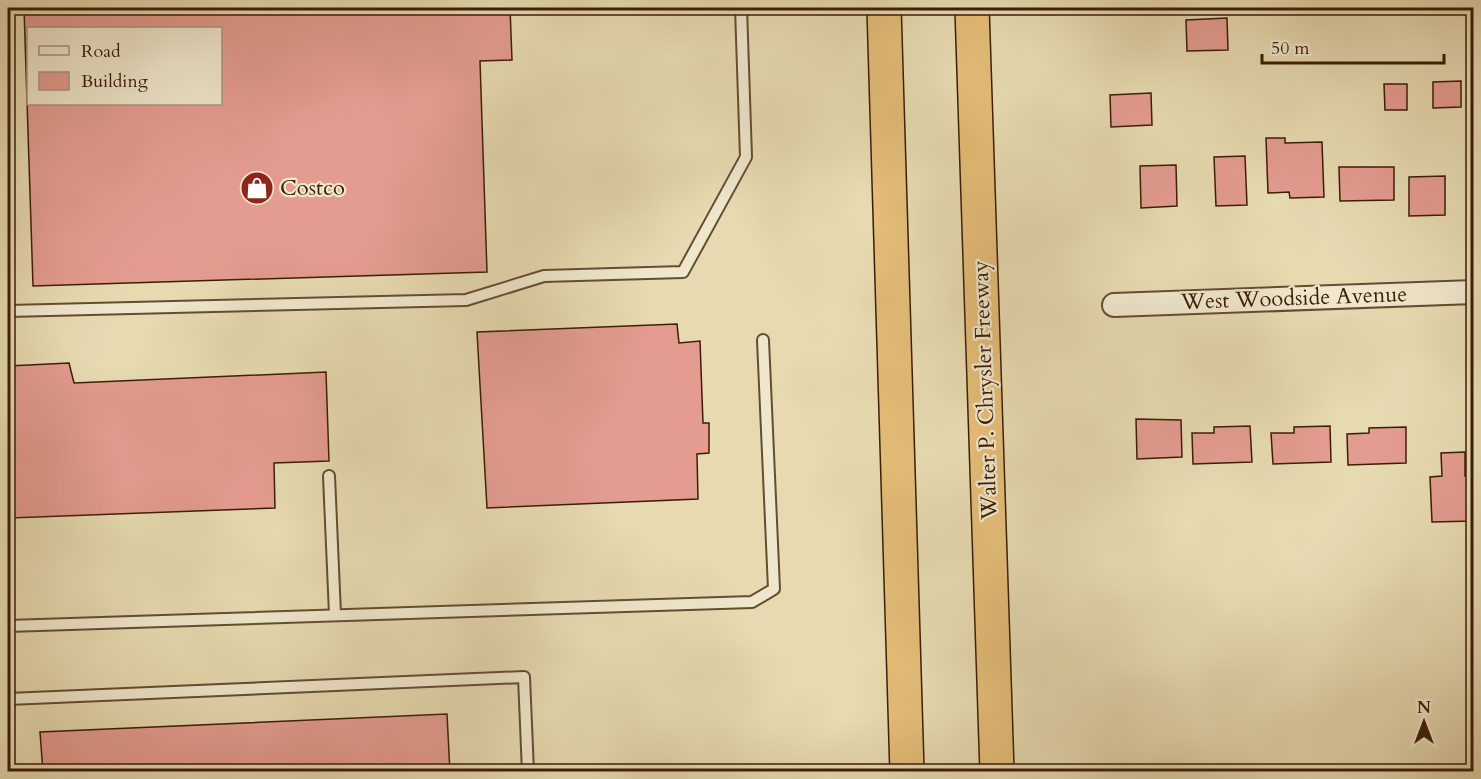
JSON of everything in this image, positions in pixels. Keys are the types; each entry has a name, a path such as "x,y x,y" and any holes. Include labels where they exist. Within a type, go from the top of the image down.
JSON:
{"highway":[{"path":"884,8 907,771"},
{"name":"Walter P. Chrysler Freeway","path":"972,8 997,771"}],"street":[{"name":"West Woodside Avenue","path":"1114,305 1473,292"}],"lane":[{"path":"8,311 466,300 544,276 683,272 746,157 741,8"},
{"path":"8,626 752,602 774,589 764,340"},
{"path":"328,476 335,614"},
{"path":"8,699 524,677 528,771"}],"building":[{"name":"Costco","path":"24,8 510,8 512,60 480,61 487,272 33,286 27,105 222,105 222,27 27,27 27,101"},
{"path":"1227,18 1228,50 1187,51 1186,20"},
{"path":"1461,81 1461,107 1433,108 1433,82"},
{"path":"1384,84 1407,84 1407,110 1385,110"},
{"path":"1151,93 1152,125 1111,127 1110,95"},
{"path":"1266,138 1285,138 1285,143 1322,142 1324,197 1290,198 1289,192 1268,193"},
{"path":"1245,156 1247,205 1216,206 1214,157"},
{"path":"1176,165 1177,206 1141,208 1140,166"},
{"path":"1339,167 1394,167 1394,200 1340,201"},
{"path":"1445,176 1445,215 1409,216 1409,177"},
{"path":"677,324 679,343 700,341 703,423 709,423 709,453 697,454 698,499 487,508 477,332"},
{"path":"69,363 74,383 326,372 329,461 274,463 275,508 10,518 8,366"},
{"path":"1136,419 1181,420 1182,457 1137,459"},
{"path":"1250,426 1252,462 1193,464 1192,433 1214,433 1214,427"},
{"path":"1330,426 1331,462 1273,464 1271,433 1294,433 1294,427"},
{"path":"1406,427 1406,463 1348,465 1347,434 1369,433 1369,428"},
{"path":"1465,452 1465,476 1474,476 1474,521 1432,522 1430,477 1442,476 1441,453"},
{"path":"447,714 450,772 43,772 40,732"},
{"path":"1474,764 1474,772 1458,772 1457,765"}],"place":[{"name":"Costco","path":"257,188"}]}
